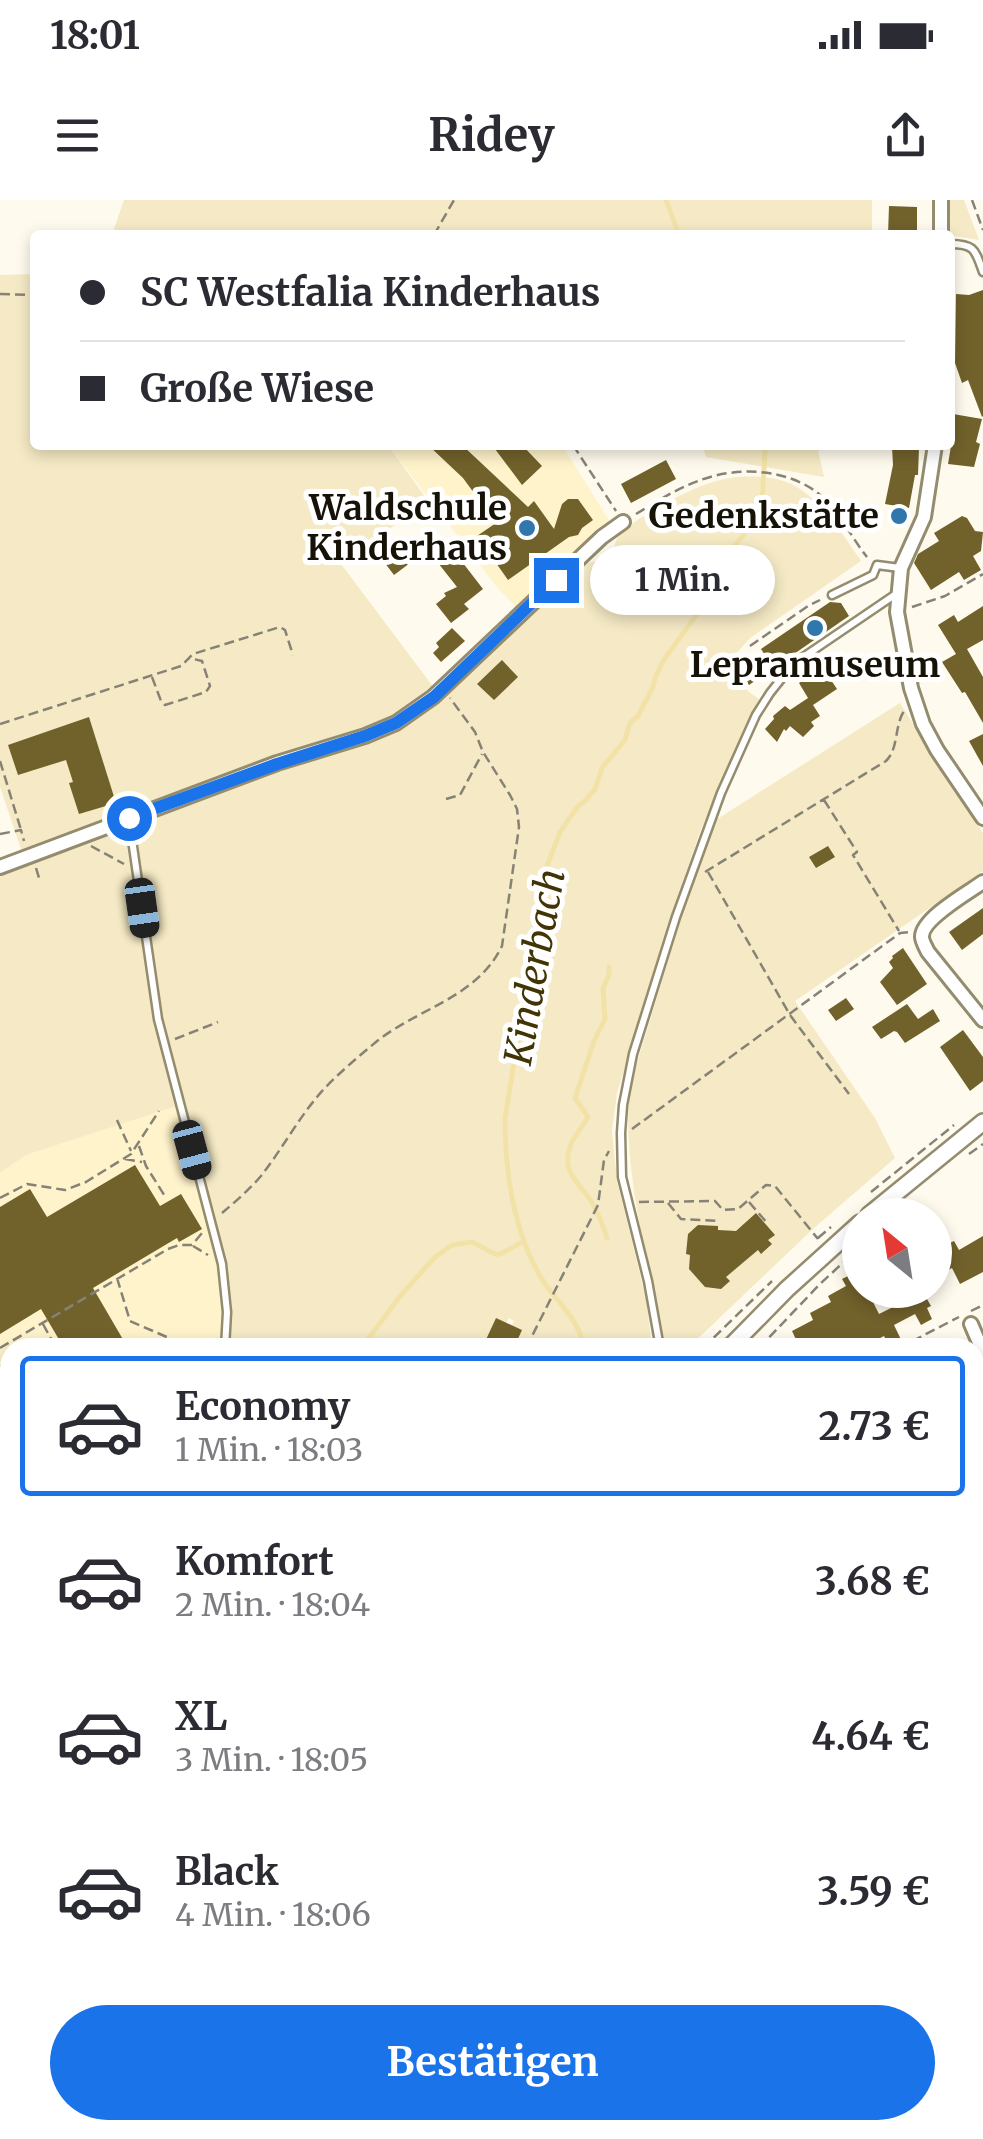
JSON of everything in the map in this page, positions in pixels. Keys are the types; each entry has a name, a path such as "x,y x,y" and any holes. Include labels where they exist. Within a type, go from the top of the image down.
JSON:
{"street":[{"path":"940,200 941,230"},
{"path":"933,450 924,517 902,568 897,612 914,700 923,724 983,818"},
{"path":"0,867 396,723 443,688 602,537 624,522"},
{"path":"983,882 931,919 922,931 928,952 983,1020"},
{"path":"890,1198 983,1122"},
{"path":"738,1338 842,1240"},
{"path":"970,1324 976,1338"}],"lane":[{"path":"955,244 966,244 975,250 983,270"},
{"path":"832,595 873,575 878,564 902,568"},
{"path":"658,1338 622,1177 623,1105 633,1054 688,883 721,793 770,693 792,664 898,593"},
{"path":"129,818 158,1020 222,1264 225,1338"}],"path":[{"path":"437,230 454,200"},
{"path":"972,200 983,230"},
{"path":"0,294 30,295"},
{"path":"576,450 624,522 701,480 752,472 772,474 800,482 819,494 866,555 878,564"},
{"path":"897,612 945,596 983,574"},
{"path":"750,646 808,606 832,595"},
{"path":"0,724 181,666 193,654 280,627 285,630 293,655"},
{"path":"152,675 165,705 206,692 210,686 202,661 190,658"},
{"path":"192,1245 260,1176 323,1090 393,1030 478,979 502,946 519,827 517,809 475,732 443,688"},
{"path":"688,883 891,757 898,722 914,700"},
{"path":"446,799 460,795 483,752"},
{"path":"0,760 29,856"},
{"path":"824,800 900,933"},
{"path":"0,834 21,830"},
{"path":"77,838 137,871"},
{"path":"708,871 790,1015 849,1094"},
{"path":"531,1338 598,1206 604,1160 621,1136 900,933 922,931"},
{"path":"164,1043 218,1022"},
{"path":"0,1198 26,1184 74,1188 132,1153 159,1111"},
{"path":"116,1120 132,1153"},
{"path":"139,1144 145,1163 166,1198"},
{"path":"124,1159 145,1163"},
{"path":"628,1204 716,1201 722,1210 738,1209 766,1185 775,1186 818,1239"},
{"path":"748,1201 768,1224"},
{"path":"667,1202 681,1219 719,1221"},
{"path":"17,1338 179,1245 192,1245 222,1264"},
{"path":"768,1338 842,1264"},
{"path":"117,1278 130,1321 170,1338"},
{"path":"919,1338 983,1304"},
{"path":"42,1323 50,1338"}],"shaded area":[{"path":"124,200 872,200 872,230 114,230"},
{"path":"950,200 964,200 979,240 955,236 955,230 949,230"},
{"path":"30,274 30,450 392,450 428,501 341,564 434,688 446,696 584,564 599,560 613,568 620,562 614,549 617,538 627,528 663,504 713,482 751,476 789,483 821,507 861,561 750,638 734,656 740,682 759,699 701,829 679,893 617,1093 612,1131 617,1181 646,1299 651,1338 519,1338 522,1330 512,1326 514,1321 509,1318 506,1323 496,1318 486,1338 221,1338 216,1258 176,1106 26,1155 0,1173 0,874 26,864 0,787 0,275"},
{"name":"Waldschule Kinderhaus","path":"392,450 565,450 610,522 518,609"},
{"path":"704,450 818,450 824,477 706,457"},
{"path":"900,703 983,833 983,871 795,1001 875,1118 895,1158 849,1198 842,1198 842,1204 698,1338 662,1338 633,1187 629,1089 714,821"},
{"path":"177,1105 219,1274 221,1338 0,1338 0,1173 26,1155"}],"building":[{"path":"889,206 917,207 917,230 888,230"},
{"path":"983,290 982,417 968,380 962,383 955,363 956,294"},
{"path":"955,414 982,419 974,467 948,464 950,450 955,450"},
{"path":"433,450 467,450 528,507 534,501 554,529 562,504 568,499 578,499 593,520 578,535 569,537 508,580 477,536 496,523 463,478"},
{"path":"496,450 527,450 542,466 522,485"},
{"path":"892,450 919,450 918,475 909,508 885,504"},
{"path":"666,460 676,479 631,503 621,484"},
{"path":"962,516 975,531 983,532 981,551 973,556 981,570 964,580 959,572 931,590 914,563 918,554 939,541 934,533"},
{"path":"391,536 410,563 394,575 381,558 375,562 368,553"},
{"path":"441,547 450,559 456,554 483,589 464,604 469,609 451,623 436,604 446,596 444,593 457,587 431,554"},
{"path":"830,602 841,603 849,616 749,685 742,674 767,658 761,649"},
{"path":"983,606 983,640 967,649 983,677 983,723 942,662 956,654 938,625 954,615 958,622"},
{"path":"452,628 465,641 441,662 433,653 439,647 436,643"},
{"path":"502,660 518,677 494,700 477,684"},
{"path":"823,668 837,689 813,705 820,716 811,722 814,726 803,737 790,726 777,742 765,729 773,716 785,706 790,710 808,698 799,683"},
{"path":"89,717 116,803 79,814 66,760 18,775 8,745"},
{"path":"983,734 983,766 969,741"},
{"path":"828,846 835,857 816,868 809,857"},
{"path":"983,908 983,934 962,950 949,932"},
{"path":"903,948 927,984 897,1005 880,982 893,968 889,962 892,956"},
{"path":"846,998 854,1009 836,1021 828,1010"},
{"path":"907,1004 918,1019 933,1009 940,1021 905,1043 894,1031 881,1039 872,1027"},
{"path":"963,1030 983,1057 983,1081 970,1091 940,1047"},
{"path":"135,1165 160,1206 181,1194 202,1229 179,1242 177,1238 93,1288 122,1338 58,1338 41,1309 0,1334 0,1207 30,1189 47,1217"},
{"path":"756,1213 775,1235 768,1240 772,1244 761,1254 758,1250 726,1277 730,1281 721,1289 705,1287 689,1269 688,1234 698,1225 736,1231"},
{"path":"983,1236 983,1272 960,1284 952,1268 952,1242 959,1250"},
{"path":"842,1288 842,1308 876,1308 879,1314 891,1308 927,1308 932,1319 921,1325 915,1314 894,1325 900,1338 795,1338 792,1331 813,1320 810,1313 831,1302 828,1296"},
{"path":"496,1318 522,1330 518,1338 487,1338"}],"waterway":[{"name":"Kinderbach","path":"666,200 677,230"},
{"name":"Kinderbach","path":"581,1338 578,1328 546,1285 523,1239 512,1199 507,1158 505,1118 542,891 549,876 547,866 560,832 595,789 602,768 638,716 663,661 697,614 720,568 762,504 765,450"},
{"path":"607,1238 591,1201 572,1176 568,1154 588,1117 575,1098 605,1019 603,988 609,967"},
{"path":"369,1338 401,1295 435,1257 452,1245 472,1242 497,1254 524,1241"}],"place":[{"name":"Gedenkstätte","path":"899,516"},
{"name":"Waldschule Kinderhaus","path":"527,528"},
{"name":"Lepramuseum","path":"815,628"}],"route":[{"path":"129,818 396,723 434,697 556,580"}]}
